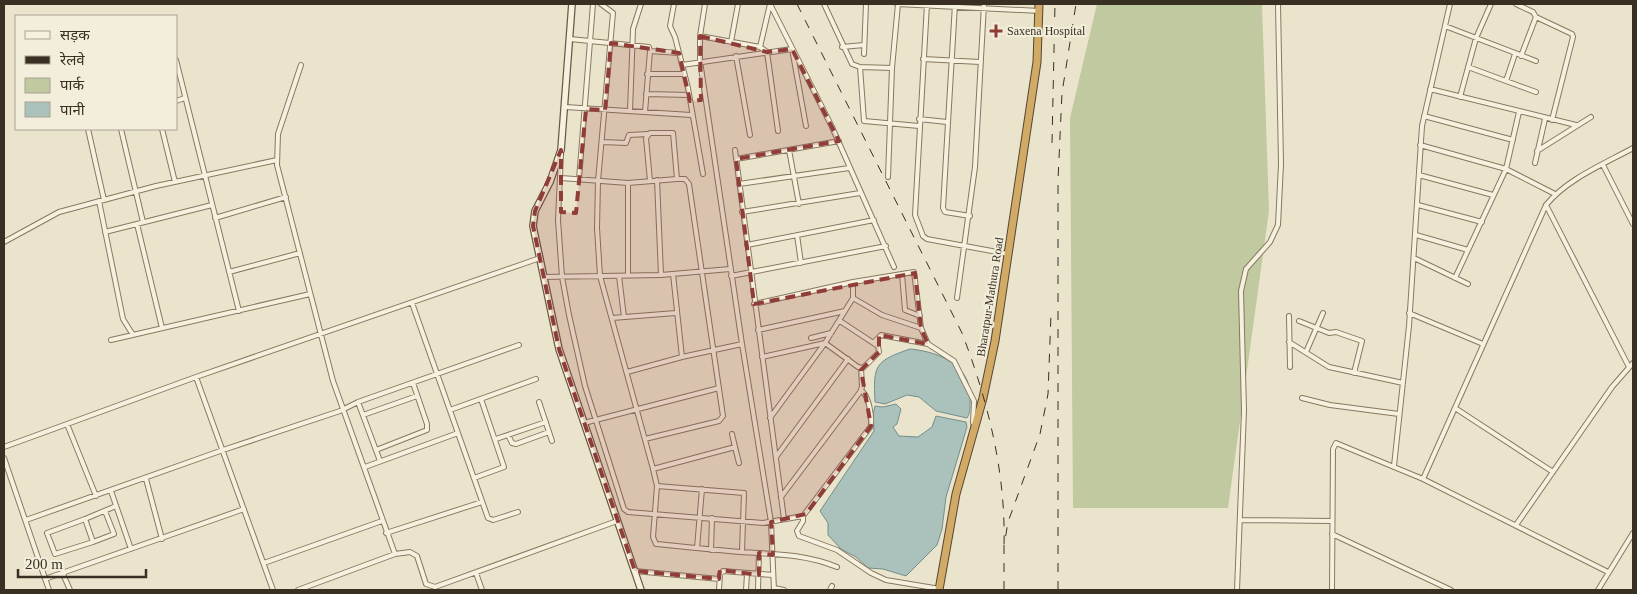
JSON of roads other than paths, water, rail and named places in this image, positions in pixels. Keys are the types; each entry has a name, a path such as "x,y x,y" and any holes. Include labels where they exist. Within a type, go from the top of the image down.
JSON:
{"highway":[{"name":"Bharatpur-Mathura Road","path":"940,590 956,494 988,375 1037,62 1039,7"}],"street":[{"path":"572,4 561,150 558,220 562,277 579,363 624,509"},
{"path":"579,179 593,4"},
{"path":"601,4 608,5 613,13 598,181 597,228 600,276 658,486 653,536 656,544 773,555 788,554 836,567"},
{"path":"630,111 631,44 634,25 641,4"},
{"path":"674,4 670,26 679,53 689,95 691,115 703,174"},
{"path":"705,4 700,36 700,61 731,276 771,522 774,589 784,590"},
{"path":"731,42 738,4"},
{"path":"760,47 770,4"},
{"path":"770,4 839,142 894,267"},
{"path":"824,4 842,47 852,64 860,68 892,68"},
{"path":"864,54 866,4"},
{"path":"888,176 892,68 897,4 927,4 984,9 1039,7"},
{"path":"927,4 919,119 916,222 925,238 1008,254"},
{"path":"956,298 970,216 975,167 984,4"},
{"path":"1237,590 1244,411 1241,290 1246,269 1270,242 1278,224 1281,164 1278,4"},
{"path":"1394,466 1416,235 1420,144 1424,116 1450,4"},
{"path":"1460,97 1476,38 1491,4"},
{"path":"1516,4 1534,12 1536,17 1572,34 1573,37 1552,120"},
{"path":"955,6 943,208 945,212 970,216"},
{"path":"1521,56 1536,17"},
{"path":"1445,26 1536,61"},
{"path":"700,36 760,47 767,52 778,131"},
{"path":"570,39 646,46 650,51 645,112"},
{"path":"842,47 864,45"},
{"path":"682,65 792,48"},
{"path":"792,48 806,126"},
{"path":"650,51 679,53"},
{"path":"1506,81 1515,54"},
{"path":"736,56 750,135"},
{"path":"923,59 980,62"},
{"path":"301,65 278,134 277,160 320,334 334,381 394,554"},
{"path":"178,68 239,311"},
{"path":"860,68 864,121 919,126"},
{"path":"1468,68 1536,92"},
{"path":"648,74 684,74"},
{"path":"1430,89 1576,126"},
{"path":"646,94 689,95"},
{"path":"178,100 185,98"},
{"path":"565,107 691,115"},
{"path":"1455,278 1506,169 1519,112"},
{"path":"1424,116 1513,140"},
{"path":"1537,152 1591,117"},
{"path":"919,119 947,122"},
{"path":"1535,163 1545,119"},
{"path":"88,130 105,232 123,319 133,335"},
{"path":"121,130 144,222"},
{"path":"162,130 175,182"},
{"path":"602,142 623,145 626,143 629,135 673,133 677,179"},
{"path":"648,134 646,138 650,181"},
{"path":"736,159 839,142"},
{"path":"1420,144 1506,169 1555,194"},
{"path":"1423,479 1546,205 1555,194 1633,148"},
{"path":"561,150 550,182 533,217 543,277 558,349 641,590"},
{"path":"735,150 784,519"},
{"path":"789,150 799,204"},
{"path":"4,242 59,212 204,175 277,160"},
{"path":"1603,165 1633,224"},
{"path":"739,184 849,168"},
{"path":"1419,175 1493,195"},
{"path":"561,178 628,183 686,179 689,184 723,416 721,420 645,439"},
{"path":"657,180 661,275"},
{"path":"628,183 628,275"},
{"path":"742,212 860,193"},
{"path":"215,218 286,197"},
{"path":"105,232 212,205"},
{"path":"1418,205 1482,222"},
{"path":"1546,205 1629,367"},
{"path":"747,245 874,220"},
{"path":"137,224 162,328"},
{"path":"797,235 802,264"},
{"path":"1416,235 1468,250"},
{"path":"731,276 802,264 886,246"},
{"path":"229,272 300,253"},
{"path":"4,447 196,377 540,258"},
{"path":"1414,258 1468,284"},
{"path":"543,277 661,275 730,269"},
{"path":"754,304 853,282 915,273 921,328 928,344"},
{"path":"673,274 682,357"},
{"path":"902,274 905,310 920,316"},
{"path":"620,276 624,317"},
{"path":"770,418 840,321 853,298 853,282"},
{"path":"111,340 310,294"},
{"path":"853,298 892,319 921,328"},
{"path":"412,302 482,502 490,519 518,512"},
{"path":"758,330 845,311"},
{"path":"612,318 676,313"},
{"path":"1306,352 1322,313"},
{"path":"1409,313 1483,344"},
{"path":"1289,316 1290,367"},
{"path":"781,497 861,390 861,368 879,352 874,342 840,321"},
{"path":"1299,321 1329,333 1336,332 1362,341 1354,372"},
{"path":"811,338 831,333"},
{"path":"874,342 881,335 928,344 954,361 974,401 973,432"},
{"path":"762,357 825,342 861,368"},
{"path":"1289,342 1323,364 1403,383"},
{"path":"627,372 682,357 742,344"},
{"path":"26,520 146,479 223,450 345,410 358,402 519,345"},
{"path":"776,457 848,359"},
{"path":"1516,526 1612,387 1633,363"},
{"path":"196,377 274,590"},
{"path":"450,410 536,379"},
{"path":"376,450 427,430 428,424 413,383"},
{"path":"584,423 719,388"},
{"path":"861,390 864,392 868,403 871,426 803,516 803,521 797,531 799,536 838,550 871,573 886,580 940,590"},
{"path":"364,415 417,396"},
{"path":"1302,398 1330,405 1399,414"},
{"path":"474,478 503,468 482,399"},
{"path":"358,402 380,462"},
{"path":"539,402 552,441"},
{"path":"1455,408 1553,472"},
{"path":"496,440 546,422"},
{"path":"66,424 96,496"},
{"path":"508,436 512,443 516,444 549,432"},
{"path":"365,467 458,433"},
{"path":"732,434 739,463"},
{"path":"1332,590 1331,521 1333,449 1336,443 1423,479 1608,572"},
{"path":"653,469 735,447"},
{"path":"4,458 49,590"},
{"path":"146,479 162,538"},
{"path":"658,486 744,493 746,497 742,552"},
{"path":"697,548 698,517 702,489"},
{"path":"110,491 131,549"},
{"path":"386,533 482,502"},
{"path":"105,511 114,534 55,554 47,533 116,506"},
{"path":"45,579 244,509"},
{"path":"614,512 624,509 743,522 771,522 803,516"},
{"path":"711,550 712,518"},
{"path":"85,519 93,542"},
{"path":"1241,520 1331,521"},
{"path":"264,563 382,521"},
{"path":"298,590 394,554 410,552 415,554 426,584 430,586 476,573 618,521"},
{"path":"1598,590 1633,532"},
{"path":"1332,534 1452,590"},
{"path":"758,590 759,553"},
{"path":"635,571 719,579"},
{"path":"719,590 719,579 723,571 773,575"},
{"path":"476,573 482,590"},
{"path":"63,574 70,590"},
{"path":"746,590 747,574"}],"water":[{"path":"910,349 944,358 961,371 967,380 970,390 970,409 967,418 936,411 919,397 907,395 885,404 875,402 875,380 879,366 889,357"},
{"path":"896,404 901,409 897,424 893,427 899,436 918,437 932,427 936,416 966,422 967,427 946,497 942,529 937,545 906,576 883,569 868,568 856,557 841,549 828,535 828,523 820,511 874,431 873,415 875,406 883,407"}],"railway":[{"path":"797,4 962,333 980,385 993,438 1002,491 1004,546"},
{"path":"1052,143 1055,4"},
{"path":"1058,590 1058,180 1062,93 1076,4"},
{"path":"1004,590 1004,546 1008,522 1040,434 1048,394 1051,314"}],"place":[{"name":"Saxena Hospital","path":"996,31"}]}
